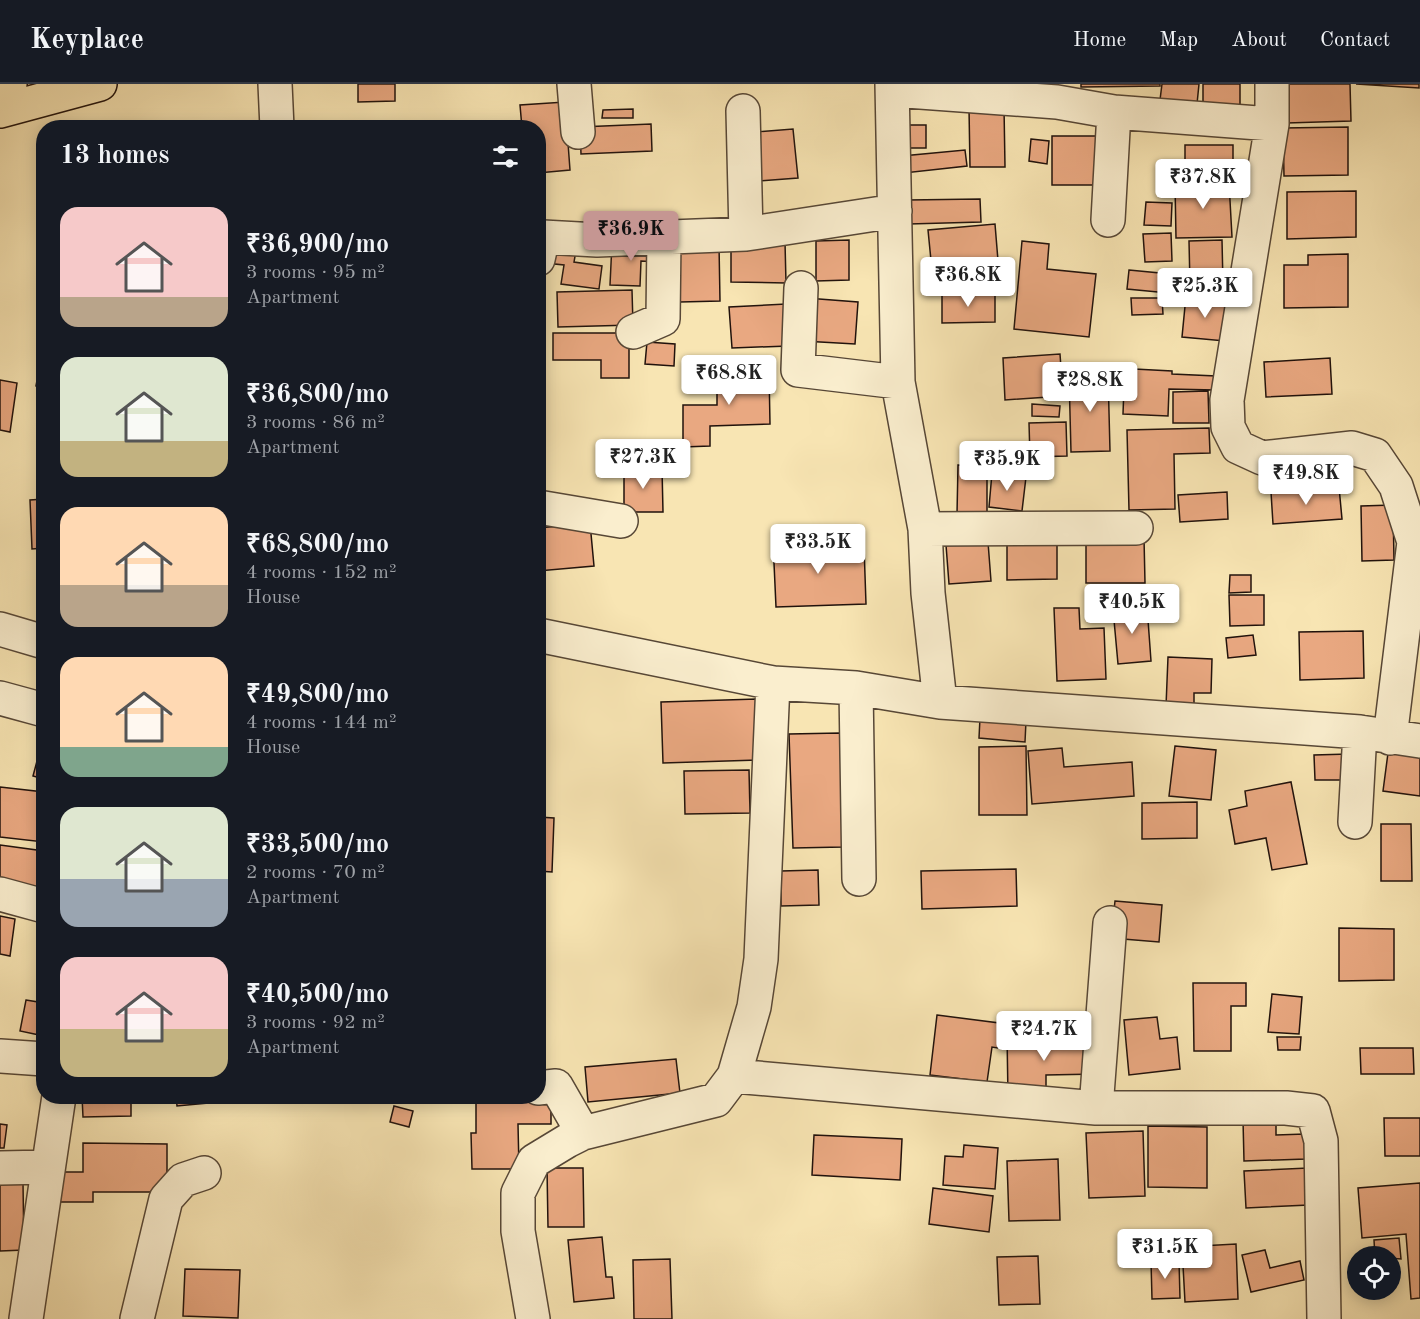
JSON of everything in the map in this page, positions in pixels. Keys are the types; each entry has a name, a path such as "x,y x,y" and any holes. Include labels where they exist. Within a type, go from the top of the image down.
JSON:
{"main road":[{"path":"0,86 10,84"},
{"path":"0,111 100,84"}],"street":[{"path":"274,84 276,120"},
{"path":"574,84 578,132"},
{"path":"1272,84 1272,124 1227,400 1228,427 1238,447 1262,458 1352,448 1376,455 1396,486 1414,542 1390,737 1355,822"},
{"path":"940,702 928,593 925,529 898,382 892,87 1058,93 1114,112 1272,124"},
{"path":"743,111 746,234"},
{"path":"1108,220 1114,112"},
{"path":"546,237 597,240 746,234 895,211"},
{"path":"633,332 663,319 664,238"},
{"path":"801,288 798,370 898,382"},
{"path":"546,508 621,520"},
{"path":"925,529 1136,528"},
{"path":"0,629 36,640"},
{"path":"546,637 773,683 856,688 940,702 1390,737"},
{"path":"533,1319 518,1231 518,1193 534,1161 583,1133 716,1100 734,1076 754,1007 761,959 773,683"},
{"path":"856,688 859,879"},
{"path":"0,698 36,708"},
{"path":"0,894 36,904"},
{"path":"1096,1108 1110,923"},
{"path":"0,1056 36,1058"},
{"path":"734,1076 1096,1108 1286,1108 1313,1111 1321,1141 1324,1319"},
{"path":"546,1087 556,1086 583,1133"},
{"path":"17,1317 48,1167 58,1104"},
{"path":"0,1168 48,1167"},
{"path":"137,1319 166,1199 183,1180 204,1173"}],"building":[{"path":"358,84 395,84 395,101 358,102"},
{"path":"1081,84 1160,84 1160,86 1081,87"},
{"path":"1162,84 1199,84 1197,104 1160,100"},
{"path":"1203,84 1240,84 1240,108 1203,109"},
{"path":"1286,84 1350,84 1351,121 1287,123"},
{"path":"1356,84 1419,84 1419,88"},
{"path":"565,102 570,170 546,172 546,120 521,120 520,105"},
{"path":"1004,107 1005,167 970,167 969,108"},
{"path":"633,109 633,118 602,118 603,110"},
{"path":"651,124 652,151 581,154 580,127"},
{"path":"899,125 926,125 926,148 899,148"},
{"path":"1348,127 1348,175 1284,176 1283,128"},
{"path":"793,129 798,178 759,181 755,132"},
{"path":"1052,136 1103,136 1103,185 1052,185"},
{"path":"1031,139 1049,141 1047,164 1029,161"},
{"path":"1185,145 1233,145 1233,179 1185,179"},
{"path":"965,150 967,166 904,173 902,156"},
{"path":"1229,182 1232,237 1176,238 1175,183"},
{"path":"1356,191 1356,237 1287,239 1287,192"},
{"path":"980,199 981,222 909,224 908,200"},
{"path":"1146,202 1172,203 1171,226 1144,225"},
{"path":"995,224 1000,285 934,291 928,230"},
{"path":"1171,233 1172,261 1145,262 1143,234"},
{"path":"849,240 849,280 816,281 816,241"},
{"path":"1222,240 1223,284 1190,285 1189,241"},
{"path":"549,241 577,245 574,262 602,266 599,289 561,284 564,265 546,263"},
{"path":"1022,241 1049,244 1047,269 1096,274 1089,337 1014,329"},
{"path":"731,242 785,242 786,283 731,282"},
{"path":"612,243 661,245 660,262 641,261 640,286 610,285"},
{"path":"719,244 720,301 680,302 679,245"},
{"path":"1348,254 1348,307 1284,308 1284,265 1308,265 1308,255"},
{"path":"1129,270 1170,274 1168,293 1127,289"},
{"path":"632,290 633,325 558,327 557,292"},
{"path":"942,294 995,294 995,322 942,323"},
{"path":"1186,296 1228,300 1225,341 1182,337"},
{"path":"806,298 858,302 855,344 803,341"},
{"path":"1131,298 1162,298 1163,314 1132,315"},
{"path":"786,304 788,346 732,348 729,307"},
{"path":"553,333 629,333 629,378 601,378 601,360 553,360"},
{"path":"647,342 675,344 674,366 645,364"},
{"path":"1060,354 1063,396 1005,400 1003,358"},
{"path":"1330,358 1332,394 1266,397 1264,362"},
{"path":"1134,369 1216,376 1216,390 1169,389 1168,416 1123,414 1124,387 1134,387"},
{"path":"717,371 769,371 770,424 710,426 710,446 683,447 683,405 717,405"},
{"path":"1108,373 1110,451 1071,452 1069,375"},
{"path":"0,380 17,383 10,432 0,430"},
{"path":"1208,391 1209,423 1173,423 1173,392"},
{"path":"1032,404 1060,406 1059,417 1032,416"},
{"path":"1066,422 1067,456 1030,457 1029,423"},
{"path":"1209,428 1210,453 1174,454 1175,509 1129,510 1127,430"},
{"path":"958,465 987,466 987,515 957,514"},
{"path":"662,468 663,512 624,512 624,469"},
{"path":"992,473 1026,477 1022,511 989,507"},
{"path":"1339,487 1342,519 1273,524 1271,492"},
{"path":"1227,492 1228,519 1180,522 1178,495"},
{"path":"30,500 36,500 36,549 32,549"},
{"path":"1393,505 1394,560 1362,561 1361,506"},
{"path":"590,523 594,566 546,570 546,527"},
{"path":"1086,538 1144,538 1145,583 1086,583"},
{"path":"820,540 821,559 843,558 842,546 864,546 866,604 776,607 773,541"},
{"path":"1057,541 1057,579 1007,580 1007,542"},
{"path":"988,542 991,581 949,584 946,545"},
{"path":"1230,575 1251,575 1251,592 1229,593"},
{"path":"1229,595 1264,595 1264,625 1230,626"},
{"path":"1147,606 1151,661 1118,664 1113,609"},
{"path":"1054,608 1079,608 1080,629 1104,628 1106,679 1057,681"},
{"path":"1363,631 1364,678 1300,680 1299,632"},
{"path":"1253,635 1256,655 1228,658 1226,638"},
{"path":"1168,657 1212,659 1211,693 1194,693 1194,708 1166,706"},
{"path":"757,699 758,760 663,763 661,702"},
{"path":"980,718 1026,721 1025,742 979,738"},
{"path":"840,733 843,847 793,848 789,734"},
{"path":"1026,746 1027,815 979,815 979,747"},
{"path":"1175,746 1216,750 1211,800 1169,796"},
{"path":"1062,748 1064,767 1132,762 1134,796 1032,804 1028,751"},
{"path":"1388,753 1420,757 1420,796 1383,791"},
{"path":"1349,754 1350,780 1315,780 1314,755"},
{"path":"749,770 750,813 685,814 684,771"},
{"path":"1291,782 1307,864 1272,870 1266,838 1235,844 1229,810 1247,806 1245,791"},
{"path":"0,787 36,791 36,841 0,837"},
{"path":"1197,802 1197,838 1142,839 1142,803"},
{"path":"546,818 554,818 552,872 546,872"},
{"path":"1381,824 1411,824 1412,881 1381,881"},
{"path":"0,845 36,850 36,894 0,889"},
{"path":"1016,869 1017,906 922,909 921,871"},
{"path":"818,870 819,905 781,906 781,871"},
{"path":"1115,901 1162,905 1159,942 1111,938"},
{"path":"0,916 15,919 10,956 0,954"},
{"path":"1339,928 1394,929 1394,980 1339,981"},
{"path":"1193,983 1246,983 1246,1006 1231,1006 1231,1051 1194,1051"},
{"path":"1272,994 1302,997 1299,1034 1268,1032"},
{"path":"26,1000 36,1002 36,1034 20,1031"},
{"path":"937,1015 1007,1024 1004,1049 992,1047 987,1082 930,1075"},
{"path":"1157,1017 1160,1039 1177,1037 1180,1069 1129,1075 1124,1020"},
{"path":"1055,1033 1056,1044 1096,1044 1097,1074 1046,1075 1046,1096 1008,1097 1007,1034"},
{"path":"1277,1037 1301,1037 1300,1050 1278,1050"},
{"path":"1360,1048 1413,1048 1414,1074 1361,1074"},
{"path":"676,1059 680,1093 588,1102 585,1067"},
{"path":"546,1100 551,1100 551,1124 518,1124 519,1169 472,1169 471,1133 476,1133 476,1104 546,1104"},
{"path":"82,1104 131,1104 131,1116 83,1117"},
{"path":"394,1106 413,1111 409,1127 390,1122"},
{"path":"1276,1118 1276,1135 1305,1134 1306,1159 1244,1161 1243,1120"},
{"path":"1384,1118 1420,1118 1420,1156 1385,1156"},
{"path":"0,1124 7,1125 4,1148 0,1148"},
{"path":"1148,1126 1207,1127 1207,1188 1148,1187"},
{"path":"1143,1131 1145,1196 1089,1198 1086,1133"},
{"path":"814,1135 902,1139 900,1180 812,1175"},
{"path":"83,1143 167,1144 167,1192 93,1192 93,1202 51,1202 51,1172 83,1172"},
{"path":"964,1145 998,1148 995,1189 943,1185 945,1156 963,1157"},
{"path":"1058,1159 1060,1220 1009,1221 1007,1161"},
{"path":"547,1168 583,1168 584,1227 548,1227"},
{"path":"1308,1168 1309,1205 1246,1208 1244,1171"},
{"path":"23,1183 24,1250 0,1251 0,1184"},
{"path":"1420,1183 1420,1298 1411,1299 1406,1234 1362,1238 1358,1188"},
{"path":"933,1188 993,1196 989,1232 929,1224"},
{"path":"602,1237 606,1277 612,1277 614,1298 574,1302 568,1240"},
{"path":"1399,1238 1400,1246 1374,1246 1374,1240"},
{"path":"1236,1244 1238,1299 1185,1302 1182,1247"},
{"path":"1265,1250 1270,1268 1300,1261 1304,1280 1251,1292 1242,1255"},
{"path":"1038,1256 1040,1304 999,1305 997,1257"},
{"path":"670,1259 672,1319 634,1319 633,1260"},
{"path":"1151,1261 1179,1261 1180,1298 1152,1299"},
{"path":"185,1269 240,1270 238,1318 183,1316"}]}
